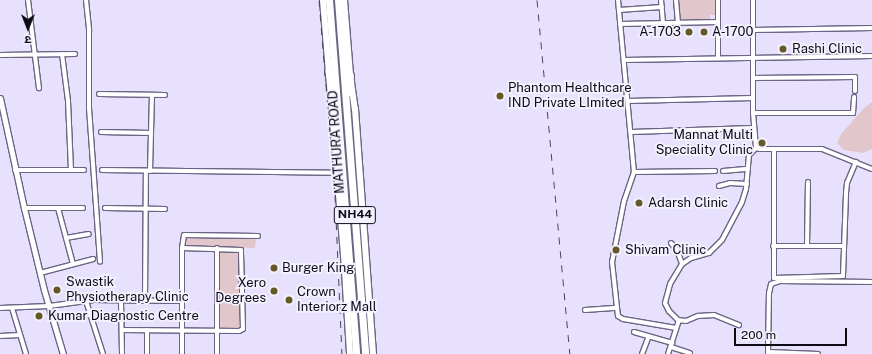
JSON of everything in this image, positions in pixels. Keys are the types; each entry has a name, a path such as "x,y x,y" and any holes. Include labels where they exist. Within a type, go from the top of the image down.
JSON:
{"highway":[{"name":"MATHURA ROAD","path":"329,0 355,352"},
{"name":"MATHURA ROAD","path":"338,0 347,75 347,111 365,354"},
{"path":"328,70 336,102"}],"main road":[{"path":"323,0 338,173 350,354"},
{"path":"344,0 347,75 355,109 373,354"}],"street":[{"path":"28,0 39,88"},
{"path":"86,0 89,32 89,108 100,262"},
{"path":"618,0 634,172 623,206 612,262 618,316 623,319 676,328"},
{"path":"661,0 664,23"},
{"path":"676,0 678,23"},
{"path":"718,0 718,58"},
{"path":"753,0 753,128 756,148"},
{"path":"619,10 662,7"},
{"path":"620,24 718,22"},
{"path":"753,30 872,28"},
{"path":"62,54 68,101 71,170"},
{"path":"0,55 75,54"},
{"path":"624,60 872,56"},
{"path":"753,78 855,77 855,91"},
{"path":"100,94 165,95"},
{"path":"145,301 146,209 152,95"},
{"path":"753,113 853,113 854,97"},
{"path":"0,98 15,170 48,306 63,354"},
{"path":"628,101 753,98"},
{"path":"631,132 753,128"},
{"path":"101,132 151,133"},
{"path":"739,325 714,315 698,316 686,320 678,320 669,311 666,300 670,284 682,264 693,257 709,253 718,245 742,202 747,184 749,155 756,148 822,149 872,169"},
{"path":"774,149 773,276 775,278 842,277 846,188 856,162"},
{"path":"723,171 748,169"},
{"path":"15,170 84,170"},
{"path":"102,170 338,173"},
{"path":"634,172 715,171"},
{"path":"807,246 808,182"},
{"path":"719,186 730,183 747,184"},
{"path":"24,208 83,208"},
{"path":"58,208 73,264"},
{"path":"105,208 166,209"},
{"path":"66,238 89,234"},
{"path":"182,354 183,238 185,235 258,236"},
{"path":"671,243 677,250 682,264"},
{"path":"773,246 844,246"},
{"path":"122,330 240,331 243,328 242,251 240,249 182,248"},
{"path":"217,248 217,354"},
{"path":"40,273 93,259"},
{"path":"818,354 768,353 768,293 771,284 780,281 872,282"},
{"path":"0,308 48,306 86,300 121,302 182,302"},
{"path":"86,300 102,354"},
{"path":"121,302 122,354"},
{"path":"12,308 26,354"},
{"path":"585,310 617,308"},
{"path":"668,354 678,320"},
{"path":"147,330 147,354"},
{"path":"634,332 649,336 690,353"},
{"path":"0,336 20,335"},
{"path":"642,354 649,336"}],"shaded area":[{"path":"678,0 715,0 715,15 710,15 710,19 681,19"},
{"path":"872,102 872,149 863,153 844,150 837,143 841,134 864,108"},
{"path":"186,237 256,237 255,248 186,246"},
{"path":"219,251 240,251 241,328 220,328"}],"railway":[{"path":"319,0 335,195 342,354"},
{"path":"537,0 570,354"}],"place":[{"name":"A-1703","path":"689,32"},
{"name":"A-1700","path":"704,32"},
{"name":"Rashi Clinic","path":"783,49"},
{"name":"Phantom Healthcare IND Private LImited","path":"500,96"},
{"name":"Mannat Multi Speciality Clinic","path":"762,143"},
{"name":"Adarsh Clinic","path":"639,203"},
{"name":"Shivam Clinic","path":"616,250"},
{"name":"Burger King","path":"274,268"},
{"name":"Swastik Physiotherapy Clinic","path":"57,290"},
{"name":"Xero Degrees","path":"274,291"},
{"name":"Crown Interiorz Mall","path":"289,300"},
{"name":"Kumar Diagnostic Centre","path":"39,316"}]}
